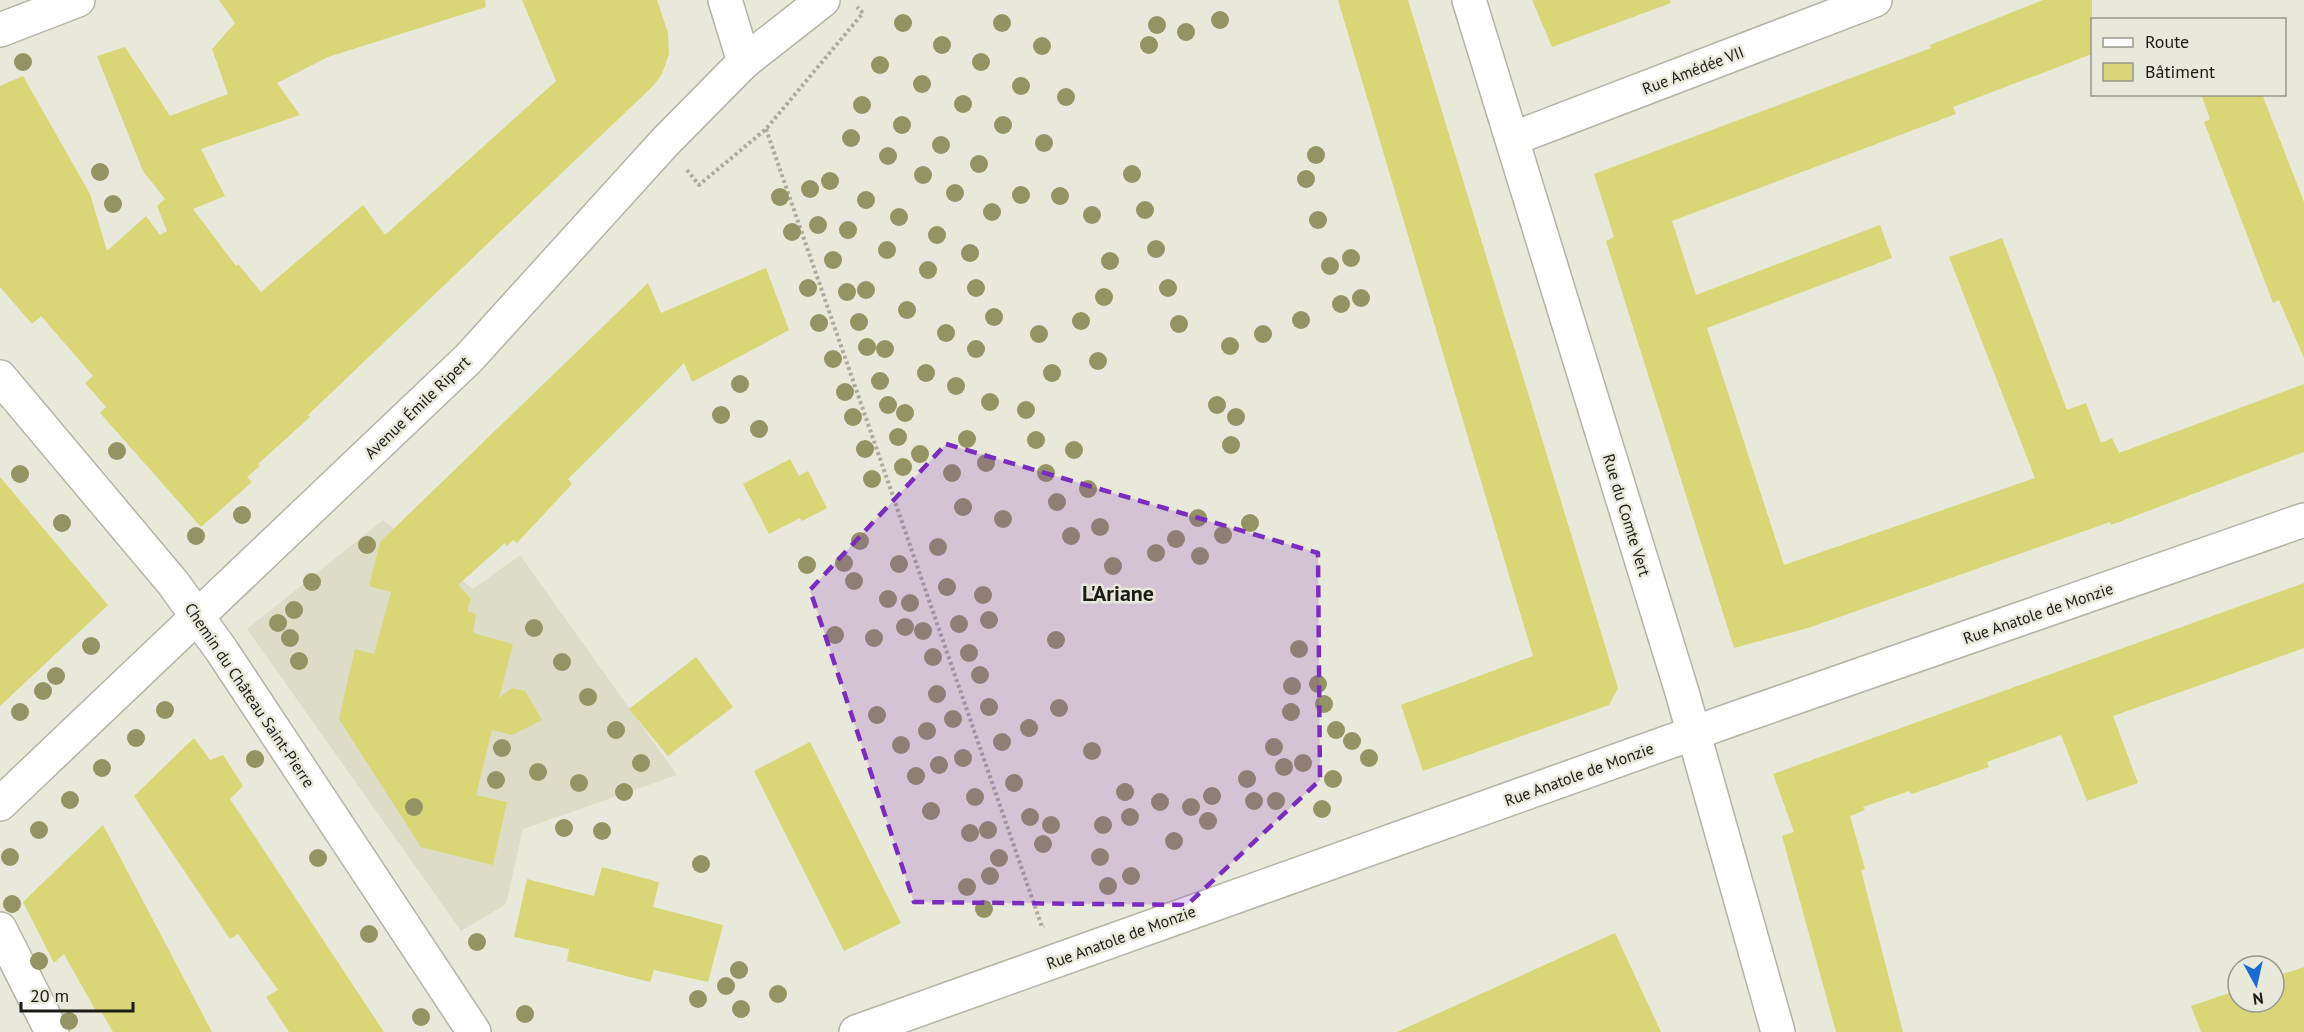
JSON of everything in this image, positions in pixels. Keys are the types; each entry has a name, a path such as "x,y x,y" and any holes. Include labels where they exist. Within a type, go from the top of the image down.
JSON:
{"street":[{"path":"0,30 78,0"},
{"path":"725,0 744,62"},
{"name":"Avenue Émile Ripert","path":"0,804 469,358 665,142 744,62 823,0"},
{"name":"Rue du Comte Vert","path":"1469,0 1693,733 1778,1032"},
{"name":"Rue Amédée VII","path":"1512,139 1875,0"},
{"name":"Chemin du Château Saint-Pierre","path":"4,392 173,583 328,810 474,1032"},
{"name":"Rue Anatole de Monzie","path":"856,1032 1693,733 2304,520"},
{"path":"0,929 52,1032"}],"path":[{"path":"665,142 699,185 766,129 863,13 850,0"},
{"path":"766,129 1042,927 1053,923"}],"highlighted area":[{"path":"946,444 1318,553 1320,780 1187,905 914,902 810,590"}],"shaded area":[{"path":"383,520 473,589 520,555 677,775 523,829 506,904 461,931 247,629"}],"building":[{"path":"219,0 485,0 486,7 328,57 277,83 300,115 201,149 225,196 193,209 236,266 238,264 261,292 363,205 385,235 556,81 522,0 657,0 668,33 669,54 662,74 653,86 308,415 310,417 258,464 260,466 247,477 252,482 201,527 100,413 106,407 85,383 93,376 41,316 32,324 0,287 0,86 23,76 90,194 107,251 146,216 160,235 167,231 157,206 165,199 143,171 97,56 125,47 170,116 228,94 212,49 235,23"},
{"path":"1338,0 1408,0 1618,688 1609,705 1423,771 1401,705 1533,656"},
{"path":"1532,0 1670,0 1671,3 1552,47"},
{"path":"2043,0 2092,0 2091,54 1953,107 1956,114 1672,221 1696,295 1880,225 1892,258 1707,328 1784,565 2035,478 1949,257 2002,238 2067,410 2086,403 2101,443 2112,438 2119,453 2304,384 2304,452 2111,525 2110,522 1808,628 1734,648 1606,241 1614,237 1594,174 1931,48 1930,45"},
{"path":"2202,96 2263,96 2304,202 2304,358 2279,300 2273,303 2204,122 2210,119"},
{"path":"766,268 789,330 692,382 684,363 568,479 572,484 517,543 513,540 507,546 505,543 458,585 471,599 467,611 476,614 473,633 513,644 499,698 512,688 525,691 542,720 512,735 492,730 476,795 507,802 493,865 421,847 339,719 355,649 374,654 391,592 369,586 380,542 648,283 661,313"},
{"path":"790,459 799,476 808,471 827,508 802,521 800,518 769,534 743,484"},
{"path":"0,477 108,605 0,706"},
{"path":"2304,583 2304,648 2113,716 2138,783 2087,801 2061,735 1987,762 1989,767 1912,794 1909,791 1863,807 1865,810 1850,816 1865,869 1861,870 1903,1032 1836,1032 1782,836 1794,832 1773,774"},
{"path":"696,657 733,707 668,756 629,709"},
{"path":"194,738 210,760 223,755 243,786 230,799 384,1032 289,1032 266,997 278,990 238,934 230,939 134,796"},
{"path":"810,742 901,923 844,951 754,771"},
{"path":"103,825 212,1032 113,1032 101,1011 97,1013 64,954 54,963 23,902"},
{"path":"602,867 659,882 653,907 723,925 708,982 654,970 650,982 567,961 569,949 514,937 527,879 594,896"},
{"path":"1615,933 1661,1032 1397,1032"},
{"path":"2304,967 2304,1032 2201,1032 2191,1006 2226,994 2226,1014 2286,1014 2286,973"}],"district":[{"name":"L'Ariane","path":"1118,593"}]}
